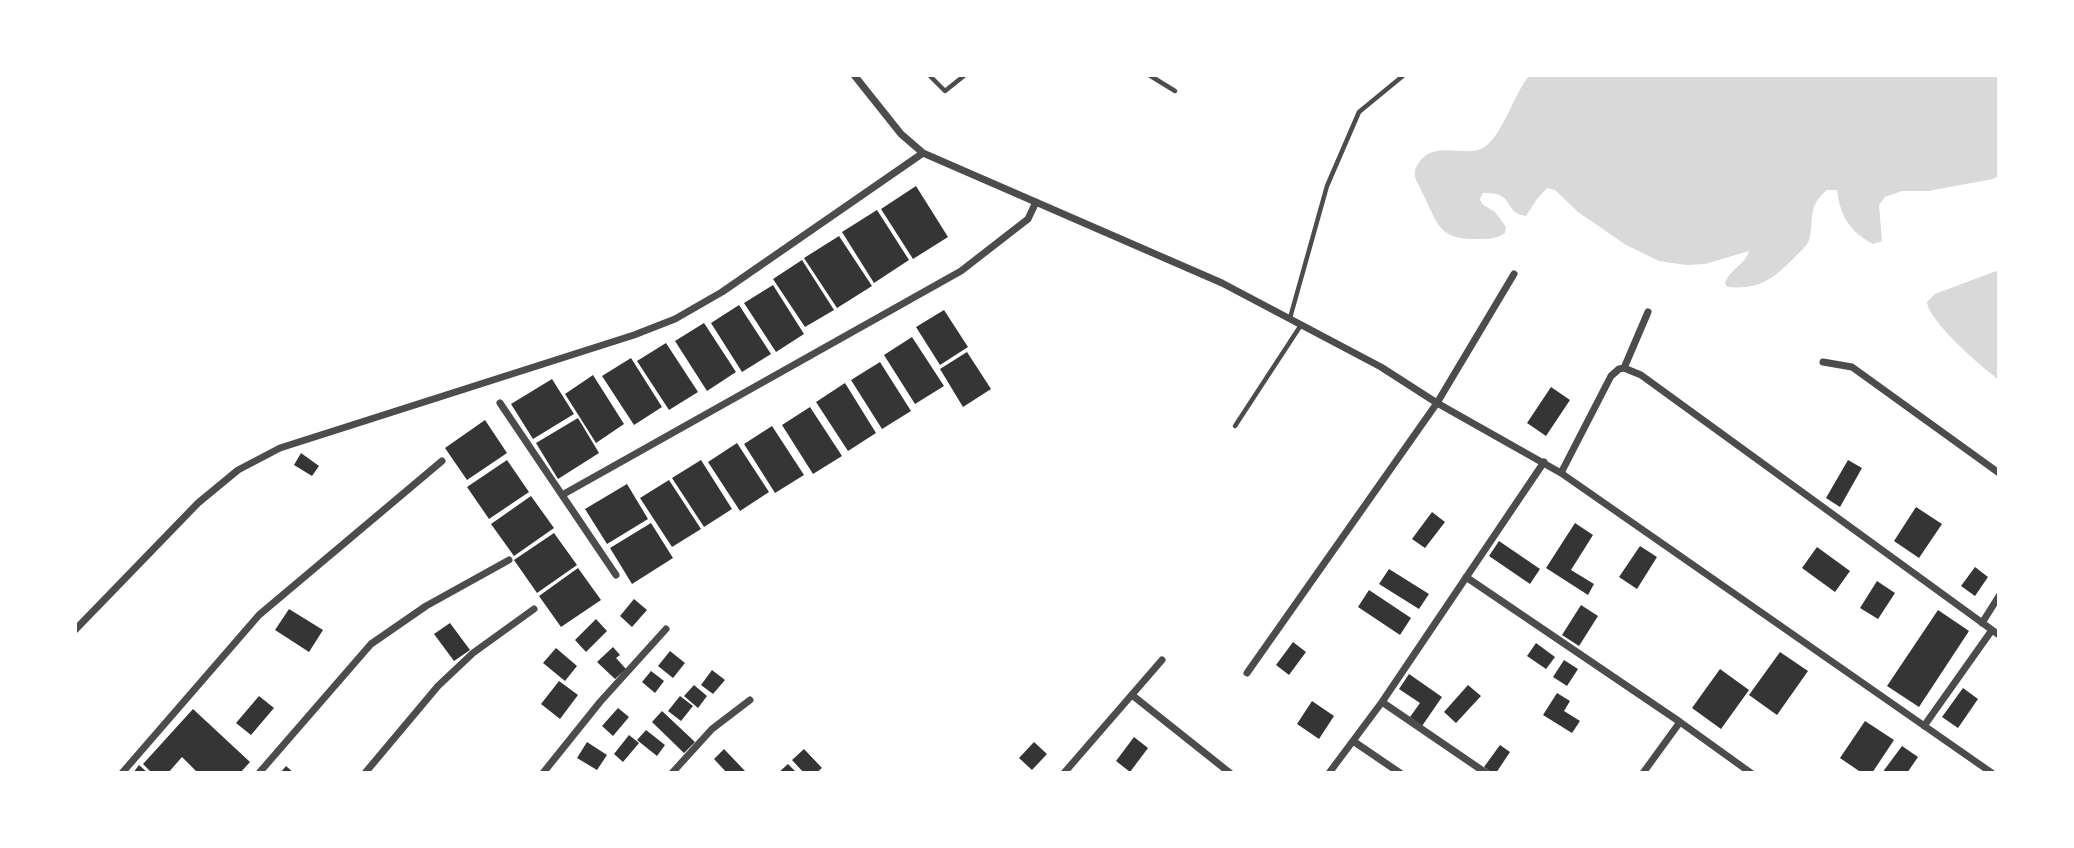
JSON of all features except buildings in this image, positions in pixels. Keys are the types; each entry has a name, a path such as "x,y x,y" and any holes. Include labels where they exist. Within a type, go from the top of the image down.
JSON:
{"street":[{"path":"854,75 901,134 923,153 1222,283 1381,367 1437,403 1544,462 1992,773"},
{"path":"75,630 198,503 238,470 280,448 634,335 675,319 722,292 923,153"},
{"path":"562,495 961,271 1028,219 1036,202"},
{"path":"1247,673 1437,403 1514,274"},
{"path":"1624,368 1648,312"},
{"path":"1823,362 1852,367 1999,473"},
{"path":"1561,473 1611,376 1624,368 1641,375 1995,633 1924,726"},
{"path":"500,403 616,575"},
{"path":"122,773 259,615 442,461"},
{"path":"1329,773 1382,702 1544,462"},
{"path":"259,773 371,645 426,606 509,560"},
{"path":"1466,577 1751,773"},
{"path":"1982,623 1999,596"},
{"path":"365,773 438,687 464,661 534,609"},
{"path":"543,773 600,702 666,629"},
{"path":"1064,773 1162,660"},
{"path":"1132,695 1230,773"},
{"path":"672,773 712,729 750,700"},
{"path":"1382,702 1486,773"},
{"path":"1643,773 1680,722"},
{"path":"1353,741 1400,773"}],"lane":[{"path":"929,75 945,91 965,75"},
{"path":"1149,75 1175,91"},
{"path":"1289,319 1327,186 1359,112 1404,75"},
{"path":"1235,426 1301,325"}],"shaded area":[{"path":"1530,75 1999,75 1999,176 1928,191 1902,191 1885,197 1879,205 1882,241 1873,244 1858,234 1848,222 1837,190 1827,190 1816,202 1811,233 1805,247 1773,277 1748,287 1727,287 1725,283 1730,274 1745,260 1749,251 1705,264 1686,265 1659,261 1626,245 1578,212 1555,190 1547,188 1526,216 1514,211 1501,196 1483,193 1480,199 1482,204 1495,212 1506,227 1505,233 1487,239 1453,236 1436,221 1416,179 1416,168 1424,157 1432,152 1476,151 1483,148 1502,125"},
{"path":"1999,270 1999,380 1946,332 1930,311 1927,302 1935,294"}]}
